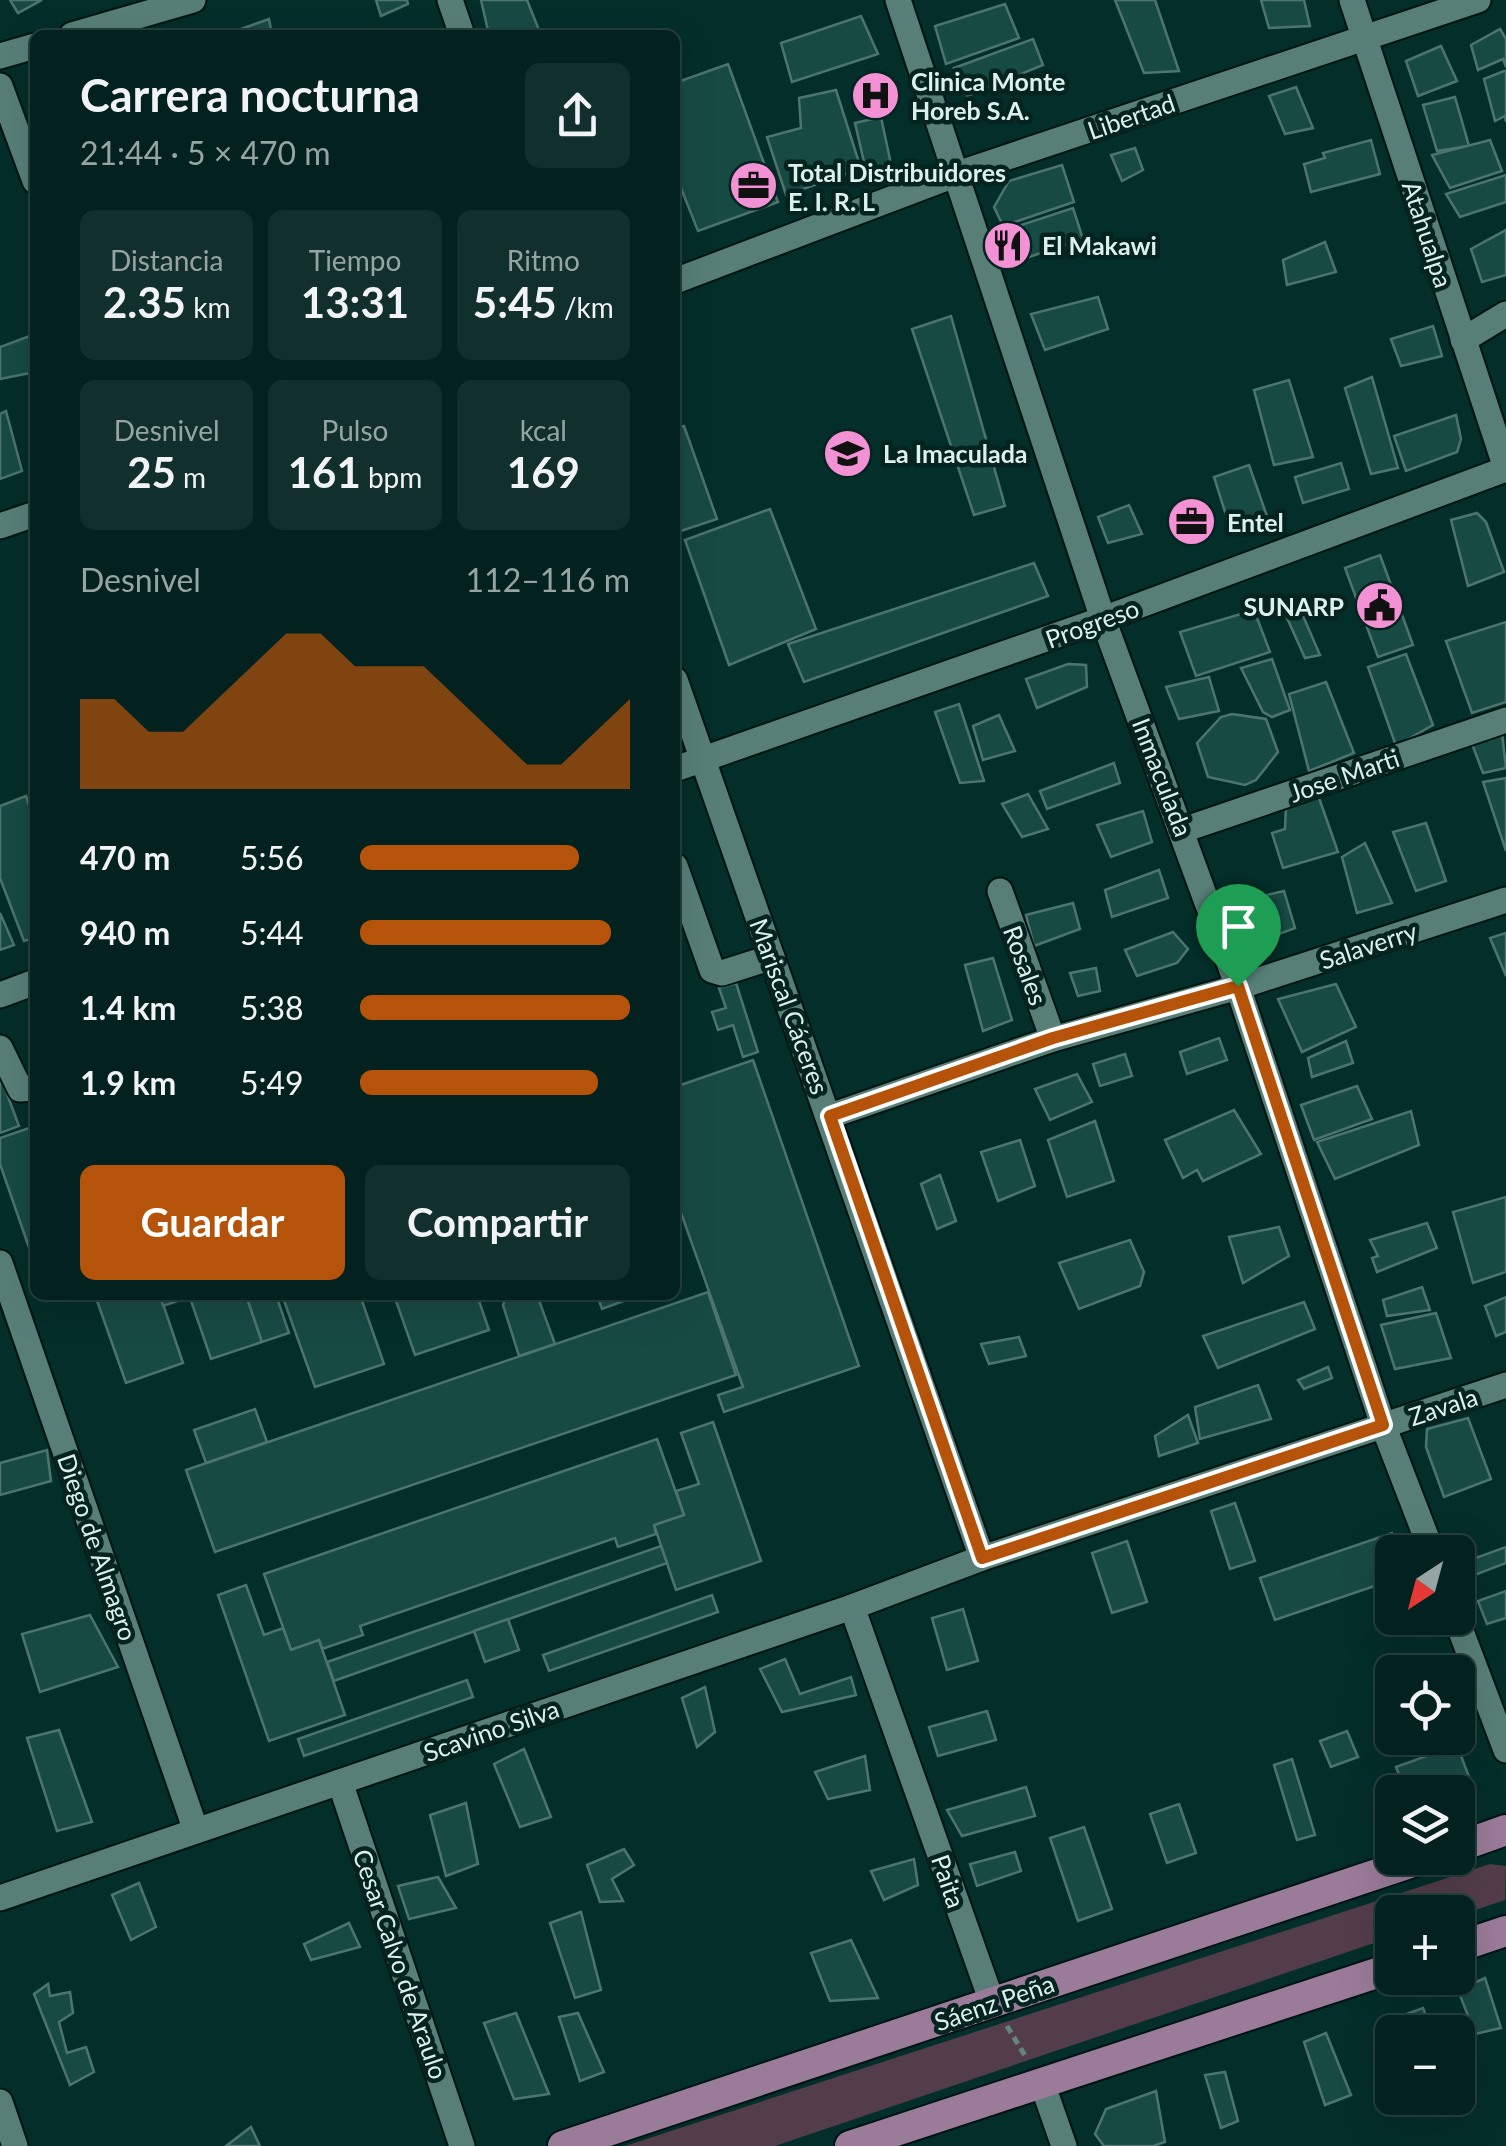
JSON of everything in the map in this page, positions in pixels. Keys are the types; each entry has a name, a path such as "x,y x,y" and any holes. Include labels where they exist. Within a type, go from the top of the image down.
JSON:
{"main road":[{"path":"1475,1840 1506,1830"},
{"name":"Sáenz Peña","path":"563,2146 1375,1875"},
{"path":"1475,1941 1506,1931"},
{"path":"850,2146 1375,1974"}],"street":[{"path":"89,30 193,0"},
{"path":"450,0 460,30"},
{"name":"Inmaculada","path":"898,0 1103,619 1238,986 1383,1425 1425,1535"},
{"name":"Atahualpa","path":"1352,0 1506,468"},
{"name":"Libertad","path":"680,279 958,174 1478,0"},
{"path":"0,56 30,47"},
{"path":"0,86 30,167"},
{"path":"1463,340 1506,314"},
{"name":"Progreso","path":"680,767 1103,619 1506,468"},
{"path":"0,526 30,516"},
{"name":"Mariscal Cáceres","path":"680,696 982,1558"},
{"name":"Jose Marti","path":"1183,830 1506,720"},
{"path":"680,880 712,970 722,974 772,957"},
{"name":"Rosales","path":"1000,891 1053,1038"},
{"name":"Salaverry","path":"830,1116 1053,1038 1238,986 1506,900"},
{"path":"0,994 30,984"},
{"path":"0,1048 20,1088 30,1088"},
{"name":"Diego de Almagro","path":"0,1264 196,1831"},
{"name":"Zavala","path":"982,1558 1506,1385"},
{"name":"Scavino Silva","path":"0,1898 852,1607 982,1558"},
{"name":"Paita","path":"852,1607 992,2002"},
{"path":"1462,1635 1506,1750"},
{"name":"Cesar Calvo de Araulo","path":"340,1782 462,2146"},
{"path":"1042,2083 1064,2146"},
{"path":"0,2102 15,2146"}],"path":[{"path":"992,2002 1042,2083"}],"shaded area":[{"path":"1490,1864 1506,1866 1505,1900 1475,1910 1475,1895 1395,1895 1456,1875 1475,1875 1475,1869"},
{"path":"1375,1901 1375,1943 775,2146 625,2146"}],"building":[{"path":"10,0 42,0 18,13"},
{"path":"376,0 407,0 408,4 381,16"},
{"path":"481,0 527,0 539,30 488,30"},
{"path":"1115,0 1155,0 1179,71 1144,73"},
{"path":"1261,0 1304,0 1310,26 1269,28"},
{"path":"1005,4 1019,38 946,64 935,26"},
{"path":"861,16 878,54 792,82 781,43"},
{"path":"269,19 271,30 241,30"},
{"path":"1500,29 1506,39 1506,67 1503,59 1478,70 1471,45"},
{"path":"1033,39 1043,65 967,96 954,68"},
{"path":"1441,46 1457,81 1418,96 1406,61"},
{"path":"728,64 778,202 698,231 680,186 680,81"},
{"path":"1506,71 1506,122 1505,116 1495,121 1484,79"},
{"path":"1296,87 1313,128 1285,134 1269,96"},
{"path":"836,90 861,169 786,195 767,137 801,128 799,98"},
{"path":"1455,97 1469,146 1437,151 1423,105"},
{"path":"881,117 892,169 867,175 855,123"},
{"path":"1371,140 1380,174 1311,192 1304,164 1325,158 1323,153"},
{"path":"1490,140 1502,171 1450,188 1432,155"},
{"path":"1135,148 1143,170 1122,181 1111,155"},
{"path":"1062,165 1074,202 1003,226 994,207 1009,181"},
{"path":"1506,175 1506,202 1460,217 1446,194"},
{"path":"1073,208 1083,239 1014,262 1003,231"},
{"path":"1506,230 1506,275 1482,282 1471,249"},
{"path":"1325,242 1336,272 1287,285 1283,260"},
{"path":"1098,297 1108,329 1045,350 1031,314"},
{"path":"951,316 1005,506 974,515 912,329"},
{"path":"1433,326 1442,356 1401,366 1391,339"},
{"path":"30,336 30,373 0,379 0,347"},
{"path":"1372,377 1398,468 1371,474 1345,388"},
{"path":"1289,380 1313,457 1274,465 1254,390"},
{"path":"6,411 22,471 0,479 0,414"},
{"path":"1456,415 1461,439 1457,452 1406,471 1394,436"},
{"path":"684,426 717,519 681,531 680,528 680,427"},
{"path":"1341,463 1349,489 1303,503 1295,477"},
{"path":"1249,465 1268,519 1231,531 1214,477"},
{"path":"1129,505 1142,534 1108,543 1098,517"},
{"path":"770,509 816,629 729,665 685,540"},
{"path":"1477,513 1486,522 1504,572 1468,586 1451,520"},
{"name":"SUNARP","path":"1380,555 1413,645 1378,657 1345,568"},
{"path":"1034,563 1048,596 804,682 788,644"},
{"path":"1297,602 1320,655 1305,658 1283,609"},
{"path":"1254,610 1270,652 1196,676 1180,632"},
{"path":"1506,622 1506,702 1472,713 1446,641"},
{"path":"1406,654 1433,725 1396,746 1368,667"},
{"path":"1272,659 1290,710 1272,717 1263,712 1241,668"},
{"path":"1068,664 1086,665 1087,687 1037,708 1026,679"},
{"path":"1209,677 1219,711 1179,719 1166,687"},
{"path":"1326,682 1354,753 1309,771 1289,694"},
{"path":"959,704 984,781 960,783 935,712"},
{"path":"1232,714 1266,719 1278,752 1256,780 1245,785 1208,777 1197,743 1221,717"},
{"path":"999,715 1015,751 983,760 973,726"},
{"path":"1502,733 1506,768 1483,773 1472,744"},
{"path":"1114,763 1120,783 1047,809 1040,791"},
{"path":"1506,778 1506,851 1483,782"},
{"path":"1028,794 1048,829 1022,837 1002,804"},
{"path":"1318,795 1338,852 1283,868 1272,833 1285,829 1286,805"},
{"path":"26,796 30,808 30,939 24,941 0,878 0,806"},
{"path":"1143,811 1152,842 1111,857 1097,825"},
{"path":"1426,823 1446,881 1416,891 1393,832"},
{"path":"1365,843 1392,903 1357,913 1342,857"},
{"path":"1159,870 1168,898 1112,917 1105,890"},
{"path":"1284,891 1295,928 1258,942 1239,938 1229,904"},
{"path":"1073,903 1080,929 1034,946 1026,915"},
{"path":"0,913 14,945 0,950"},
{"path":"1173,932 1188,949 1177,963 1137,976 1125,950"},
{"path":"1506,933 1506,976 1490,938"},
{"path":"993,958 1012,1020 983,1031 965,965"},
{"path":"1096,968 1100,991 1078,996 1070,973"},
{"path":"736,983 758,1052 743,1057 733,1025 718,1030 712,1012 726,1008 719,988"},
{"path":"1336,984 1356,1027 1302,1052 1278,999"},
{"path":"1219,1038 1227,1060 1187,1074 1180,1052"},
{"path":"1346,1041 1353,1063 1312,1077 1308,1058"},
{"path":"1125,1054 1132,1076 1100,1086 1093,1064"},
{"path":"753,1060 859,1366 724,1412 718,1395 743,1387 680,1210 680,1085"},
{"path":"1077,1074 1092,1102 1050,1120 1035,1089"},
{"path":"0,1075 19,1126 0,1133"},
{"path":"1357,1086 1372,1119 1314,1140 1301,1105"},
{"path":"1234,1110 1261,1154 1203,1181 1197,1170 1183,1178 1165,1140"},
{"path":"1411,1111 1419,1145 1335,1179 1317,1142"},
{"path":"1095,1121 1114,1181 1067,1197 1048,1140"},
{"path":"30,1128 30,1251 0,1164 0,1138"},
{"path":"1020,1140 1035,1186 998,1201 981,1152"},
{"path":"940,1175 956,1221 937,1229 921,1184"},
{"path":"1506,1197 1506,1272 1473,1283 1453,1212"},
{"path":"1427,1223 1437,1248 1377,1272 1372,1258 1378,1256 1370,1240"},
{"path":"1279,1227 1289,1256 1243,1283 1229,1237"},
{"path":"1130,1240 1144,1272 1140,1286 1079,1309 1059,1263"},
{"path":"1422,1287 1430,1310 1387,1316 1383,1300"},
{"path":"708,1292 736,1375 215,1552 186,1470"},
{"path":"1506,1297 1506,1332 1496,1336 1485,1306"},
{"path":"97,1300 162,1300 183,1363 126,1383"},
{"path":"191,1300 248,1300 262,1342 211,1359"},
{"path":"248,1300 278,1300 289,1333 262,1342"},
{"path":"284,1300 362,1300 384,1364 315,1387"},
{"path":"396,1300 479,1300 489,1330 415,1355"},
{"path":"505,1300 539,1300 555,1344 519,1356 503,1305"},
{"path":"599,1300 626,1300 602,1309"},
{"path":"1304,1302 1315,1329 1218,1368 1203,1336"},
{"path":"1436,1313 1451,1358 1395,1369 1381,1325"},
{"path":"1019,1337 1026,1356 989,1364 981,1344"},
{"path":"1328,1367 1332,1378 1304,1389 1298,1380"},
{"path":"1258,1385 1271,1419 1200,1439 1195,1407"},
{"path":"255,1409 267,1442 206,1463 194,1430"},
{"path":"1188,1415 1198,1443 1159,1456 1155,1436"},
{"path":"1468,1418 1491,1479 1444,1497 1426,1447 1427,1429"},
{"path":"713,1422 761,1561 676,1590 654,1525 684,1515 676,1491 699,1484 681,1433"},
{"path":"657,1439 684,1515 654,1525 656,1534 618,1547 615,1538 360,1626 363,1635 322,1649 319,1640 291,1650 264,1574"},
{"path":"47,1450 51,1481 0,1495 0,1463"},
{"path":"1235,1503 1255,1561 1230,1569 1211,1511"},
{"path":"1375,1539 1375,1586 1275,1620 1260,1578"},
{"path":"1127,1541 1147,1602 1112,1613 1092,1553"},
{"path":"661,1546 667,1563 334,1681 327,1662"},
{"path":"1506,1547 1506,1563 1475,1575 1475,1558"},
{"path":"246,1585 264,1635 283,1628 291,1650 319,1640 345,1715 269,1741 218,1595"},
{"path":"1506,1591 1506,1618 1487,1624 1478,1601"},
{"path":"712,1595 718,1612 549,1671 543,1655"},
{"path":"963,1609 978,1661 947,1670 932,1618"},
{"path":"90,1615 118,1667 40,1692 22,1634"},
{"path":"508,1619 519,1650 485,1662 474,1631"},
{"path":"785,1659 800,1694 851,1677 856,1695 782,1712 760,1669"},
{"path":"467,1680 473,1697 304,1756 298,1739"},
{"path":"705,1687 715,1732 697,1747 682,1698"},
{"path":"987,1711 996,1740 938,1756 929,1727"},
{"path":"59,1730 92,1822 57,1831 27,1738"},
{"path":"1347,1731 1358,1757 1331,1767 1320,1741"},
{"path":"524,1749 551,1817 520,1827 494,1764"},
{"path":"1429,1755 1461,1755 1468,1775 1399,1775 1396,1767"},
{"path":"865,1756 870,1790 828,1799 815,1772"},
{"path":"1292,1759 1315,1835 1297,1840 1274,1765"},
{"path":"1026,1787 1035,1816 962,1836 947,1810"},
{"path":"466,1803 478,1864 446,1876 430,1815"},
{"path":"1179,1804 1196,1853 1167,1863 1150,1814"},
{"path":"1084,1827 1112,1909 1078,1921 1050,1838"},
{"path":"624,1849 634,1865 612,1879 623,1901 600,1902 587,1865"},
{"path":"1015,1852 1021,1871 977,1886 970,1864"},
{"path":"914,1859 918,1885 884,1900 871,1871"},
{"path":"438,1877 456,1908 409,1919 398,1886"},
{"path":"139,1883 156,1927 131,1940 112,1895"},
{"path":"581,1912 601,1990 575,1998 550,1923"},
{"path":"349,1923 360,1947 311,1960 304,1944"},
{"path":"851,1940 878,1998 830,2001 811,1953"},
{"path":"1485,1978 1501,2028 1475,2034 1475,2015 1468,2015 1460,1995 1475,1995 1475,1982"},
{"path":"48,1984 50,1996 70,1992 73,2013 59,2022 67,2053 86,2047 94,2072 70,2085 34,1994"},
{"path":"1423,2008 1426,2015 1403,2015"},
{"path":"516,2013 549,2094 514,2099 484,2023"},
{"path":"578,2013 604,2072 580,2081 559,2017"},
{"path":"1326,2033 1351,2095 1325,2105 1304,2042"},
{"path":"1225,2072 1238,2121 1221,2128 1205,2075"},
{"path":"1156,2091 1165,2142 1153,2146 1104,2146 1095,2134 1106,2109"},
{"path":"251,2127 260,2146 226,2146"}],"place":[{"name":"Clinica Monte Horeb S.A.","path":"876,95"},
{"name":"Total Distribuidores E. I. R. L","path":"753,186"},
{"name":"El Makawi","path":"1007,245"},
{"name":"La Imaculada","path":"848,453"},
{"name":"Entel","path":"1192,522"},
{"name":"SUNARP","path":"1379,606"}],"route":[{"path":"1238,986 1383,1425 982,1558 830,1116 1053,1038 1238,986"}]}
